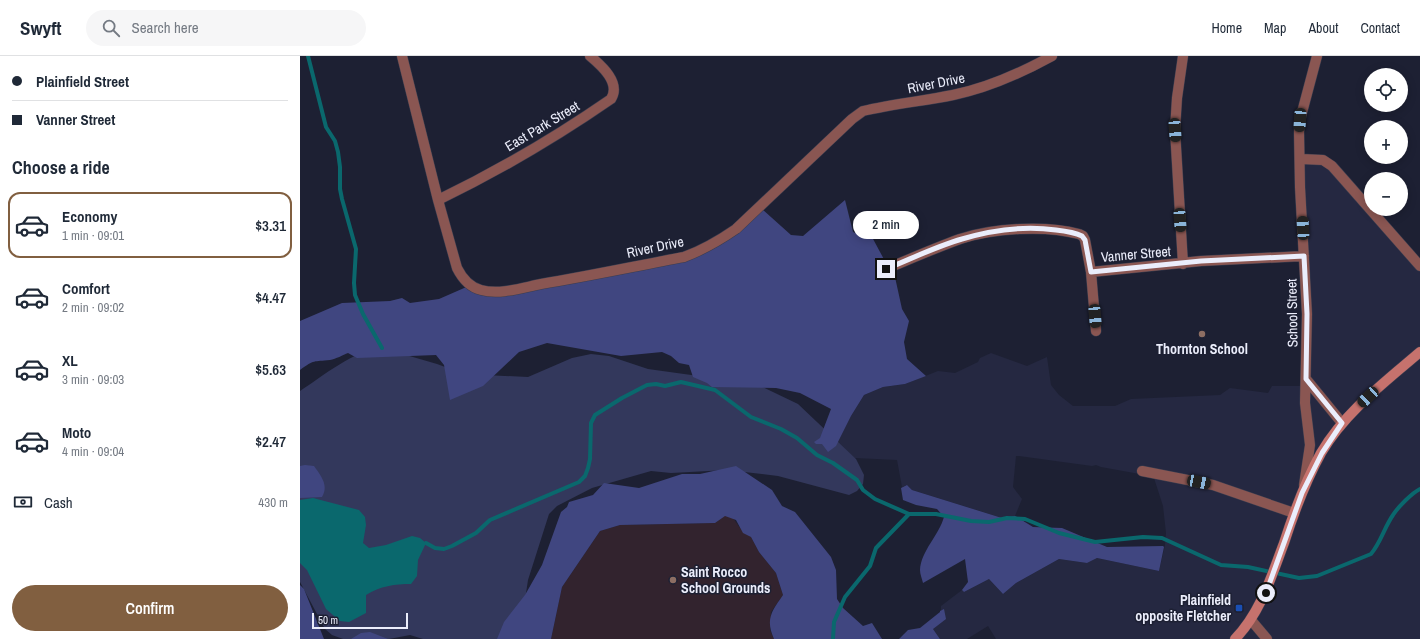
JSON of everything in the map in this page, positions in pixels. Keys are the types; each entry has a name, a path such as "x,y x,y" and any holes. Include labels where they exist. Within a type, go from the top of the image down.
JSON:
{"main road":[{"path":"1235,639 1251,620 1266,593 1302,493 1322,453 1342,423 1364,401 1420,352"}],"street":[{"name":"River Drive","path":"402,56 438,200 457,268 470,286 479,290 494,292 572,279 684,257 699,251 720,240 736,229 852,119 863,111 962,93 1008,78 1052,56"},
{"name":"East Park Street","path":"438,200 533,149 611,99 614,94 613,84 610,77 590,56"},
{"path":"1183,56 1178,91 1175,130 1183,264"},
{"name":"School Street","path":"1302,493 1310,445 1305,403 1307,314 1300,187 1301,159 1299,132 1300,120 1317,56"},
{"path":"1301,159 1323,160 1332,166 1420,266"},
{"name":"Vanner Street","path":"886,269 961,239 981,234 1044,228 1073,232 1082,236 1085,240 1091,272 1201,261 1304,256"},
{"path":"1091,272 1096,331"},
{"path":"1306,379 1342,423"},
{"path":"1142,472 1213,485 1294,513"},
{"path":"1251,620 1267,639"}],"shaded area":[{"path":"1320,159 1364,205 1364,216 1374,216 1420,264 1420,639 996,639 988,626 967,639 940,639 933,629 944,610 941,610 941,606 962,590 964,592 989,579 1003,594 1016,583 1059,559 1087,563 1097,558 1159,571 1166,533 1163,506 1154,478 1149,475 1096,465 1092,466 1019,456 1016,456 1013,487 1022,499 1015,516 1002,518 912,490 907,485 902,487 897,460 855,458 840,452 836,446 851,416 864,395 883,387 905,384 938,371 955,373 978,362 980,358 991,353 1027,366 1047,357 1051,385 1059,395 1073,406 1115,406 1131,399 1220,395 1230,388 1268,393 1272,386 1303,386 1300,163"},
{"path":"845,200 853,232 867,238 872,237 887,265 893,268 902,309 909,321 904,342 907,359 926,376 905,384 883,387 864,395 851,416 836,446 828,452 822,444 816,444 814,442 820,438 831,409 800,393 776,388 712,387 707,383 693,377 689,365 679,363 671,356 662,352 621,356 547,343 519,352 483,386 450,400 444,365 436,355 357,358 348,353 337,358 317,361 300,370 300,321 342,303 390,301 402,298 410,303 439,299 471,285 493,291 679,257 706,246 761,208 791,235 803,236"},
{"path":"382,348 437,364 464,374 528,377 572,358 591,354 609,356 648,369 756,384 798,404 856,459 864,475 863,484 857,491 849,495 778,476 727,470 671,473 651,471 592,488 557,506 549,514 528,580 521,626 512,639 423,639 410,635 389,639 343,639 332,635 325,629 300,582 300,391 329,371 361,353"},
{"path":"300,466 314,466 321,477 325,488 322,497 300,498"},
{"path":"736,466 772,490 782,506 795,512 831,557 836,570 837,599 843,608 863,626 872,623 882,639 774,639 770,626 771,616 783,595 776,573 759,552 751,537 743,533 736,520 725,516 715,523 620,525 600,531 562,587 551,639 497,639 504,622 525,595 542,565 561,512 567,507 569,502 593,495 604,483 639,488 682,474 700,474"},
{"path":"907,485 912,490 1002,518 1015,516 1033,527 1062,528 1107,547 1163,546 1159,571 1097,558 1087,563 1059,559 1016,583 1003,594 989,579 964,592 962,590 968,582 965,559 923,583 920,572 923,556 942,524 944,517 937,509 916,505 903,500 901,488"},
{"path":"313,498 359,510 365,517 366,525 363,543 369,548 386,545 412,536 420,538 426,543 418,560 417,576 411,584 388,586 377,589 366,595 366,613 349,622 340,621 326,609 307,570 300,563 300,500"},
{"name":"Saint Rocco School Grounds","path":"725,515 733,518 740,528 751,537 759,552 776,573 783,595 771,612 770,630 774,639 551,639 562,587 600,531 620,525 715,523"},
{"path":"300,585 304,589 324,639 300,639"},
{"path":"944,609 946,619 933,629 940,639 899,639 908,630 920,628"},
{"path":"370,632 388,639 351,639 361,633"}],"waterway":[{"path":"308,56 326,127 335,141 338,152 340,189 356,249 354,283 355,295 363,314 382,348"},
{"path":"426,543 435,548 444,549 452,546 476,533 490,520 579,482 585,476 588,468 590,459 591,423 595,415 622,398 647,385 656,384 665,386 681,382 715,390 751,417 781,429 797,438 817,455 833,463 857,480 863,490 875,499 909,514 936,514 971,521 989,522 1007,518 1025,519 1059,533 1095,542 1143,537 1162,538 1221,565 1248,567 1299,578 1317,576 1371,554 1395,512 1409,497 1420,489"},
{"path":"833,639 834,622 845,597 870,566 876,548 909,514"}],"place":[{"name":"Thornton School","path":"1202,334"},
{"name":"Saint Rocco School Grounds","path":"673,580"},
{"name":"Plainfield opposite Fletcher","path":"1239,608"}],"route":[{"path":"886,269 961,239 981,234 1044,228 1073,232 1082,236 1085,240 1091,272 1201,261 1304,256 1307,314 1306,379 1342,423 1322,453 1302,493 1266,593"}]}
